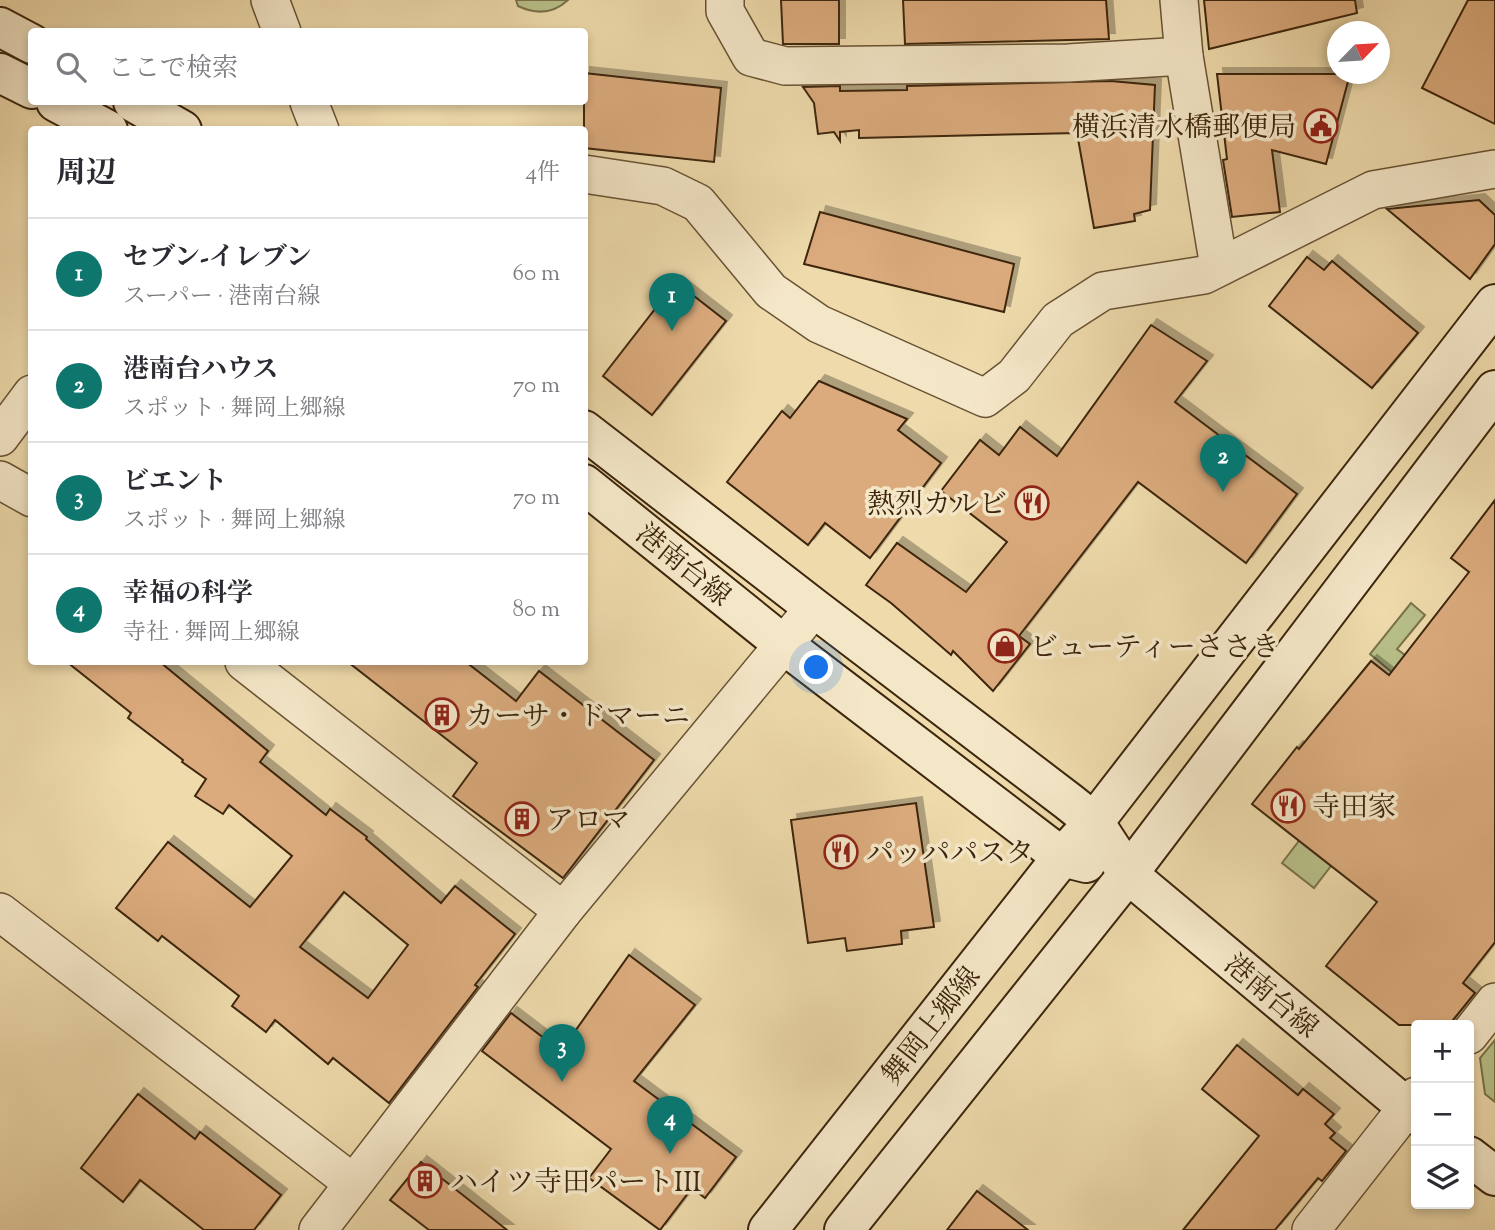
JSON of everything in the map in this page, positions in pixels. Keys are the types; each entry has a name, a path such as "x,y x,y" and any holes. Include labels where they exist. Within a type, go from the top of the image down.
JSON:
{"street":[{"path":"270,0 280,28"},
{"path":"725,0 725,11 751,57 785,66 1068,63 1184,56"},
{"path":"1179,0 1184,56 1219,267"},
{"path":"0,27 28,42"},
{"path":"0,73 28,87"},
{"path":"62,105 101,126"},
{"path":"138,105 175,126"},
{"path":"310,105 318,126"},
{"path":"588,175 663,186 698,203 771,290 819,324 985,398 1014,376 1058,320 1103,291 1204,275 1373,190 1495,169"},
{"name":"舞岡上郷線","path":"768,1230 1062,858 1094,822 1495,304"},
{"path":"844,1230 1128,874 1495,390"},
{"path":"0,437 28,399"},
{"path":"588,433 1094,822 1128,874"},
{"path":"0,480 28,496"},
{"name":"港南台線","path":"588,487 783,644 1062,858"},
{"path":"318,1230 564,911 814,608"},
{"path":"248,665 564,911"},
{"path":"1062,858 1128,874"},
{"name":"港南台線","path":"1128,874 1411,1104"},
{"path":"0,912 353,1183"},
{"path":"1474,1029 1495,1002"},
{"path":"1311,1230 1411,1108"},
{"path":"1474,1160 1495,1176"}],"green space":[{"path":"516,0 568,0 557,8 538,12 518,6"},
{"path":"1411,603 1425,615 1397,649 1418,665 1483,748 1370,654"},
{"path":"1302,837 1334,862 1314,888 1282,863"},
{"path":"1495,1040 1495,1102 1485,1094 1480,1058"}],"building":[{"path":"781,0 839,0 839,44 783,44"},
{"path":"903,0 1106,0 1109,39 905,44"},
{"path":"1204,0 1355,0 1357,13 1209,49"},
{"path":"1468,0 1495,0 1495,124 1422,88"},
{"path":"588,73 721,88 714,162 588,148 588,126 584,126 584,105 588,105"},
{"path":"1217,74 1327,74 1327,84 1347,84 1326,164 1272,150 1280,212 1232,217 1223,160 1227,159"},
{"path":"1111,81 1155,85 1150,210 1134,214 1135,221 1094,228 1077,133 859,138 859,130 840,132 840,141 834,132 818,134 814,103 803,87 840,86 840,91 907,90 907,86"},
{"path":"1479,200 1495,215 1495,244 1470,279 1387,209"},
{"path":"820,212 1014,264 1004,312 804,264"},
{"path":"1307,257 1324,270 1332,261 1418,333 1372,388 1269,306"},
{"path":"676,282 726,321 652,415 603,376"},
{"path":"1151,325 1207,361 1175,402 1297,494 1246,563 1138,482 1019,636 1030,644 993,691 953,651 951,655 866,585 897,543 966,592 1007,542 941,491 980,440 999,455 1020,427 1057,456"},
{"path":"819,381 907,419 898,430 941,463 870,558 825,523 808,545 727,482 782,411 790,418"},
{"path":"1495,500 1495,942 1463,983 1475,993 1453,1020 1411,1020 1411,1025 1399,1025 1326,966 1377,902 1252,804 1371,661 1389,675 1469,572 1451,558"},
{"path":"71,665 164,665 268,751 260,762 326,815 330,809 367,837 366,839 441,903 455,886 515,934 389,1103 333,1058 328,1064 275,1020 266,1032 232,1006 239,996 162,936 158,941 116,908 168,842 250,907 292,856 229,805 223,814 195,796 206,779 128,718 131,713","holes":["344,892 408,945 368,998 300,947"]},
{"path":"352,665 470,665 516,701 539,671 654,760 563,878 453,796 477,763"},
{"path":"916,803 934,927 901,931 902,944 847,951 845,938 808,943 791,820"},
{"path":"629,955 695,1005 634,1081 736,1157 705,1198 692,1188 660,1230 589,1178 611,1149 482,1051 511,1013 561,1051"},
{"path":"1237,1045 1298,1095 1303,1089 1334,1114 1325,1124 1335,1133 1330,1138 1346,1151 1322,1181 1318,1178 1275,1230 1183,1230 1259,1136 1202,1089"},
{"path":"138,1094 195,1139 200,1132 281,1195 254,1230 204,1230 140,1180 123,1202 81,1168"},
{"name":"ハイツ寺田パートIII","path":"421,1162 507,1230 429,1230 390,1200"},
{"path":"977,1191 1028,1230 947,1230"}],"place":[{"name":"横浜清水橋郵便局","path":"1321,126"},
{"name":"セブン-イレブン","path":"672,331"},
{"name":"港南台ハウス","path":"1223,492"},
{"name":"熱烈カルビ","path":"1032,503"},
{"name":"ビューティーささき","path":"1005,646"},
{"name":"カーサ・ドマーニ","path":"442,715"},
{"name":"寺田家","path":"1288,806"},
{"name":"アロマ","path":"522,819"},
{"name":"パッパパスタ","path":"841,852"},
{"name":"ビエント","path":"562,1082"},
{"name":"幸福の科学","path":"670,1154"},
{"name":"ハイツ寺田パートIII","path":"425,1181"}]}
